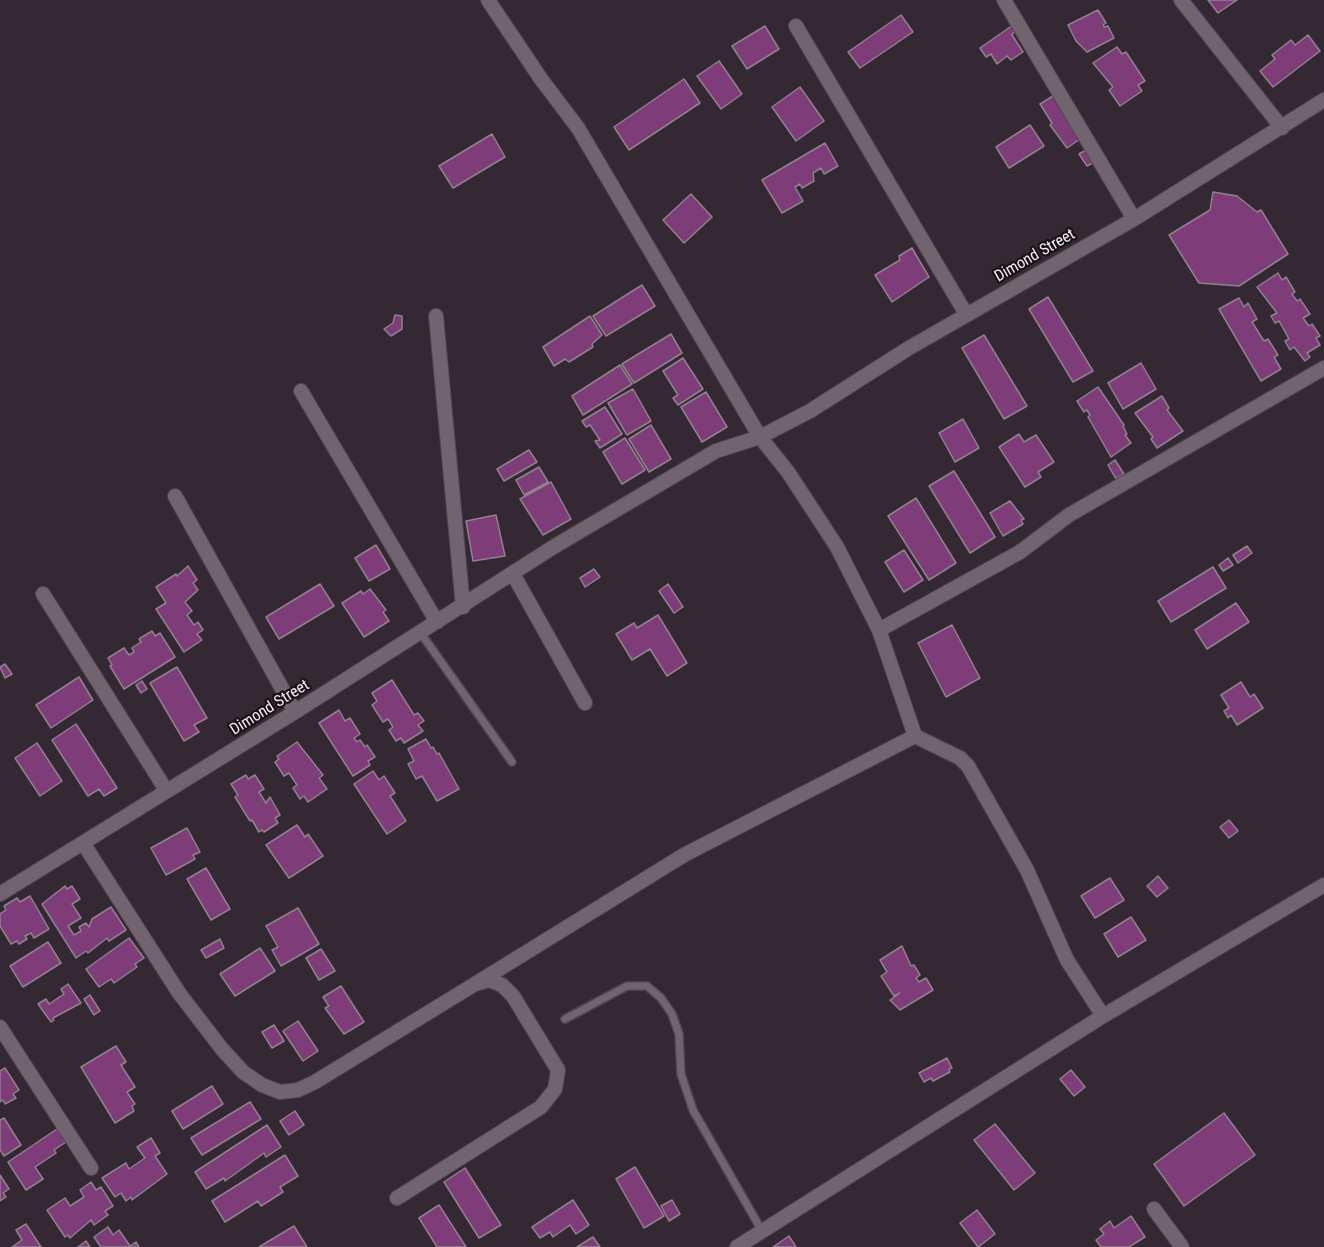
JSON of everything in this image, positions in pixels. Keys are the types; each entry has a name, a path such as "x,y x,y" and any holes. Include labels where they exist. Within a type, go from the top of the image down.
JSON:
{"street":[{"path":"488,0 590,147 760,437 823,524 879,630 915,736 960,758 968,766 1027,870 1067,960 1102,1016"},
{"path":"1004,0 1134,219"},
{"path":"1181,0 1282,128"},
{"path":"796,26 966,314"},
{"name":"Dimond Street","path":"0,894 436,622 464,607 555,546 716,451 760,437 810,411 966,314 1134,219 1324,100"},
{"path":"436,316 464,607"},
{"path":"879,630 1020,552 1079,509 1324,368"},
{"path":"301,391 436,622"},
{"path":"175,496 295,712"},
{"path":"513,574 585,703"},
{"path":"43,594 166,790"},
{"path":"83,843 179,993 222,1049 243,1072 271,1089 280,1092 298,1090 315,1082 684,855 915,736"},
{"path":"737,1247 1102,1016 1324,885"},
{"path":"398,1198 541,1107 555,1089 558,1070 513,996 502,985 489,980 475,984"},
{"path":"0,1027 91,1168"},
{"path":"1154,1209 1182,1247"}],"lane":[{"path":"420,632 512,762"},
{"path":"566,1019 627,986 646,986 661,998 672,1014 679,1034 681,1074 693,1110 762,1232"}],"building":[{"path":"1208,0 1237,0 1218,13"},
{"path":"1098,10 1106,23 1104,27 1108,26 1114,38 1087,52 1076,41 1068,25"},
{"path":"901,15 913,32 860,68 848,52"},
{"path":"1013,25 1016,29 1012,35 1023,52 1011,60 1007,56 997,64 991,54 986,57 980,48"},
{"path":"765,26 779,49 747,69 732,46"},
{"path":"1308,35 1320,51 1273,87 1260,71 1275,59 1272,55 1291,40 1295,45"},
{"path":"1117,47 1122,54 1126,52 1145,81 1138,85 1142,91 1120,106 1109,90 1113,87 1093,63"},
{"path":"719,61 742,94 721,109 697,76"},
{"path":"684,79 700,103 629,150 614,127"},
{"path":"800,87 824,121 796,141 772,107"},
{"path":"1053,96 1083,137 1067,148 1050,125 1052,123 1040,104"},
{"path":"1030,125 1044,146 1009,168 996,147"},
{"path":"492,134 505,157 453,188 439,166"},
{"path":"825,143 838,166 824,174 821,168 813,173 814,181 802,188 800,184 795,187 803,201 782,213 762,180"},
{"path":"1088,149 1096,161 1087,166 1079,154"},
{"path":"1213,192 1237,196 1257,212 1261,210 1288,254 1239,286 1199,283 1169,235 1210,210"},
{"path":"691,194 712,217 684,243 663,220"},
{"path":"912,248 929,277 892,302 875,275 900,260 899,256"},
{"path":"1278,273 1282,280 1286,277 1295,292 1292,294 1297,301 1300,299 1310,314 1303,318 1309,326 1312,324 1320,336 1316,338 1320,345 1307,353 1310,357 1305,361 1294,347 1290,350 1285,341 1289,339 1279,321 1275,323 1271,316 1277,313 1257,287"},
{"path":"642,285 655,306 606,336 593,316"},
{"path":"1048,297 1093,371 1073,382 1029,309"},
{"path":"1239,298 1244,307 1248,303 1257,319 1252,322 1264,341 1268,339 1278,355 1274,357 1281,369 1261,381 1219,309"},
{"path":"395,315 402,316 402,329 391,336 384,329 393,323"},
{"path":"590,316 602,335 592,344 593,347 569,362 565,359 554,366 543,347"},
{"path":"671,334 682,353 634,383 622,364"},
{"path":"984,335 1027,406 1004,419 962,348"},
{"path":"683,358 703,389 678,405 673,398 678,395 663,371"},
{"path":"1141,363 1156,389 1123,409 1108,383"},
{"path":"620,365 632,384 583,415 572,396"},
{"path":"1098,387 1124,425 1127,434 1125,435 1131,443 1111,457 1088,417 1090,415 1087,410 1084,412 1077,401"},
{"path":"633,389 651,421 627,435 608,403"},
{"path":"706,392 727,427 702,442 681,407"},
{"path":"1162,396 1169,408 1167,410 1183,431 1157,448 1151,439 1153,437 1135,413"},
{"path":"605,407 622,434 600,448 595,441 600,440 590,425 586,427 582,421"},
{"path":"963,419 979,448 955,462 939,433"},
{"path":"651,425 671,459 649,472 629,439"},
{"path":"1019,434 1024,442 1036,435 1054,462 1038,472 1041,477 1025,487 999,447"},
{"path":"625,438 645,470 622,484 603,452"},
{"path":"529,450 537,462 504,481 497,469"},
{"path":"1115,460 1124,474 1116,479 1108,465"},
{"path":"539,467 548,482 524,495 516,480"},
{"path":"954,471 995,537 970,553 929,486"},
{"path":"551,482 571,519 543,535 520,499"},
{"path":"916,498 956,563 929,580 888,516"},
{"path":"1010,501 1024,519 1021,520 1023,524 1003,536 990,513"},
{"path":"496,515 505,556 473,561 466,521"},
{"path":"376,545 390,569 369,581 355,558"},
{"path":"1247,546 1252,553 1238,563 1233,555"},
{"path":"904,550 923,580 904,592 885,562"},
{"path":"1228,558 1233,565 1223,571 1219,565"},
{"path":"188,566 197,580 193,583 198,590 185,602 192,611 187,615 194,625 198,622 203,630 197,634 202,640 184,652 156,609 166,603 156,587 176,574 177,576"},
{"path":"1213,567 1226,588 1171,622 1158,601"},
{"path":"594,569 600,577 585,587 580,578"},
{"path":"320,584 334,606 279,639 266,617"},
{"path":"668,584 683,607 674,613 659,591"},
{"path":"370,589 386,610 383,612 389,621 364,637 342,603 361,591 363,594"},
{"path":"1236,603 1249,622 1207,649 1195,630"},
{"path":"658,615 687,663 667,676 650,649 632,660 616,634 634,623 637,628"},
{"path":"952,625 980,678 946,697 918,643"},
{"path":"152,631 155,636 160,633 175,657 124,689 110,666 112,665 108,658 124,648 129,655 134,652 132,648 141,642 139,639"},
{"path":"5,664 12,674 5,678 0,667"},
{"path":"177,667 207,718 194,725 199,732 184,741 150,683"},
{"path":"79,677 93,700 51,728 36,705"},
{"path":"392,680 414,715 418,713 424,721 418,725 423,731 404,743 401,738 396,741 389,730 393,727 388,719 383,722 372,705 377,701 372,693"},
{"path":"142,681 147,689 141,693 136,685"},
{"path":"1241,682 1250,697 1254,694 1263,708 1237,725 1231,715 1228,718 1224,711 1229,708 1221,695"},
{"path":"339,710 345,721 350,718 360,734 354,738 357,742 360,740 365,747 367,745 375,757 368,761 370,765 353,776 319,723"},
{"path":"76,724 117,788 104,796 99,789 88,796 52,740"},
{"path":"426,739 431,748 433,747 437,754 439,753 459,789 437,801 422,776 416,779 408,764 414,761 408,749"},
{"path":"297,742 323,775 319,778 327,789 308,802 304,796 300,799 293,788 297,785 289,773 284,776 275,762 279,759 277,756"},
{"path":"37,743 62,781 40,796 15,758"},
{"path":"373,771 379,780 384,776 395,793 390,796 406,821 387,834 354,784"},
{"path":"246,775 248,779 255,775 264,789 259,792 266,803 270,797 280,815 275,818 278,823 264,832 262,830 259,832 235,797 238,795 231,784"},
{"path":"1229,820 1238,831 1229,838 1220,827"},
{"path":"297,825 305,837 308,834 323,856 289,878 266,845"},
{"path":"187,828 200,852 193,855 195,859 166,875 151,848"},
{"path":"206,868 230,909 211,920 187,879"},
{"path":"1158,876 1168,888 1157,897 1147,886"},
{"path":"1110,878 1124,900 1095,918 1081,896"},
{"path":"65,886 67,889 72,886 80,899 72,904 81,918 68,926 74,935 81,931 79,927 86,923 89,927 92,919 111,907 126,930 109,941 107,938 88,953 86,951 76,958 42,904"},
{"path":"30,896 49,929 34,938 31,933 25,936 27,939 19,944 17,941 11,944 0,926 0,914 6,910 4,906 17,898 20,902"},
{"path":"298,908 319,944 281,966 272,950 278,947 266,926"},
{"path":"1131,917 1146,940 1118,957 1104,934"},
{"path":"129,938 144,958 135,964 137,967 114,983 111,979 99,987 86,969"},
{"path":"220,939 224,948 206,958 201,950"},
{"path":"48,942 61,963 23,987 10,966"},
{"path":"902,946 911,966 914,965 920,975 916,978 919,982 926,978 933,990 900,1010 890,1000 900,993 894,996 881,976 887,972 880,960"},
{"path":"260,948 275,971 235,996 220,974"},
{"path":"321,949 335,971 319,980 306,958"},
{"path":"68,984 81,1003 53,1018 51,1022 38,1004 46,999 49,1004 64,994 61,989"},
{"path":"341,986 364,1022 344,1034 325,1008 329,1006 323,997"},
{"path":"90,995 100,1011 94,1015 84,999"},
{"path":"298,1021 318,1051 303,1061 283,1031"},
{"path":"274,1025 284,1041 272,1048 262,1032"},
{"path":"116,1046 126,1062 121,1065 135,1087 127,1092 135,1104 132,1106 134,1111 115,1123 81,1067"},
{"path":"947,1058 952,1068 949,1069 950,1072 933,1081 931,1078 924,1082 919,1073"},
{"path":"5,1068 19,1090 13,1094 16,1098 5,1104 3,1100 0,1102 0,1071"},
{"path":"1071,1070 1085,1087 1074,1096 1060,1079"},
{"path":"212,1086 223,1104 183,1129 172,1111"},
{"path":"250,1102 261,1119 202,1155 191,1138"},
{"path":"295,1111 304,1125 289,1135 280,1121"},
{"path":"1224,1113 1255,1155 1184,1206 1154,1164"},
{"path":"4,1118 21,1145 4,1156 0,1150 0,1120"},
{"path":"995,1124 1035,1173 1014,1190 974,1140"},
{"path":"267,1125 281,1147 266,1157 264,1153 225,1181 224,1178 206,1189 195,1172"},
{"path":"57,1129 66,1142 54,1150 56,1153 35,1167 43,1179 26,1190 8,1162"},
{"path":"151,1138 160,1153 155,1156 167,1174 132,1200 131,1197 126,1201 121,1193 115,1197 102,1178 126,1163 129,1169 145,1158 137,1147"},
{"path":"285,1155 298,1176 280,1187 283,1192 261,1206 258,1201 225,1222 212,1201"},
{"path":"635,1167 664,1216 644,1228 616,1179"},
{"path":"465,1168 501,1225 479,1238 444,1182"},
{"path":"0,1175 9,1189 3,1193 6,1197 0,1201"},
{"path":"91,1182 96,1190 101,1187 113,1206 105,1211 108,1215 94,1225 91,1220 70,1238 68,1235 65,1237 47,1210 65,1198 70,1206 84,1197 80,1190"},
{"path":"573,1200 589,1225 576,1234 570,1225 553,1237 550,1232 540,1238 532,1227"},
{"path":"672,1200 680,1214 669,1221 661,1206"},
{"path":"439,1205 466,1247 437,1247 419,1218"},
{"path":"977,1210 995,1234 978,1247 960,1223"},
{"path":"1131,1216 1145,1237 1129,1247 1101,1247 1096,1240 1104,1234 1100,1229 1110,1221 1114,1228"},
{"path":"26,1224 41,1247 12,1247 22,1240 16,1230"},
{"path":"294,1226 307,1247 259,1247"},
{"path":"108,1227 113,1235 119,1230 130,1246 136,1242 139,1247 101,1247 94,1237"},
{"path":"789,1236 796,1247 773,1247"},
{"path":"593,1237 600,1247 577,1247"},
{"path":"86,1241 90,1247 78,1247"}]}
